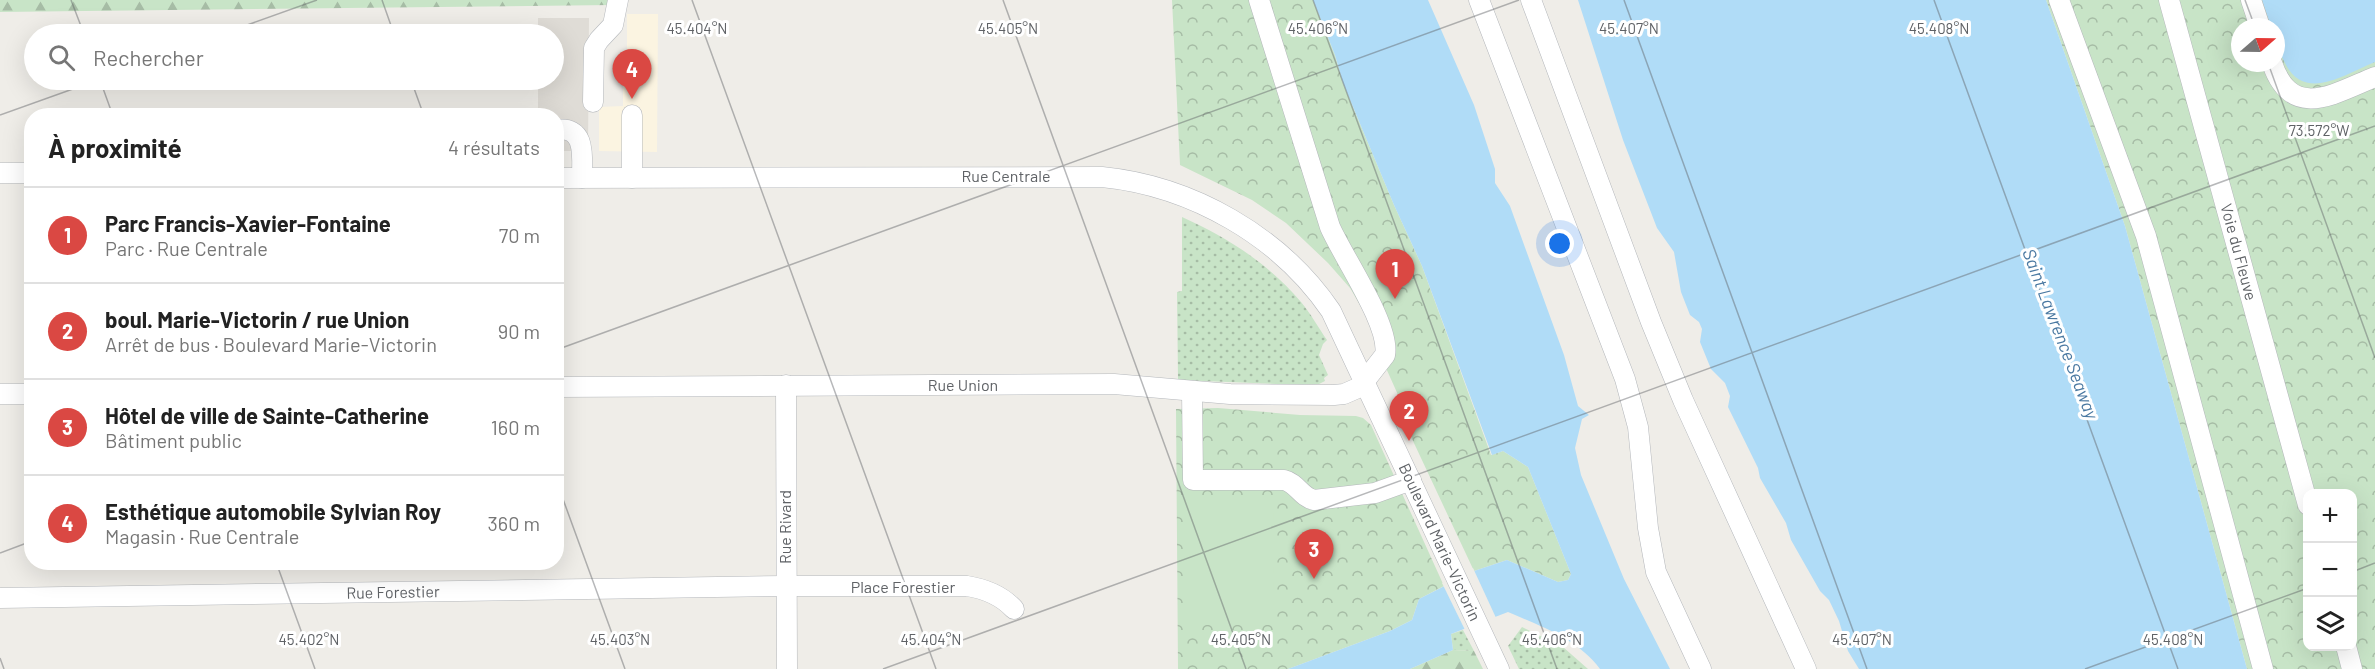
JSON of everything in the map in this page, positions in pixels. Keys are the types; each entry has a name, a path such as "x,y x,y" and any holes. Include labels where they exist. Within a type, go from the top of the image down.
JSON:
{"street":[{"path":"593,102 594,48 599,40 620,25 618,0"},
{"path":"1259,0 1330,227 1340,251 1374,308 1383,334 1385,355 1365,382"},
{"path":"1479,0 1625,379 1638,427 1648,528 1656,572 1701,669"},
{"path":"1531,0 1647,312 1683,400 1806,669"},
{"path":"2059,0 2146,236 2263,669"},
{"name":"Voie du Fleuve","path":"2169,0 2303,490"},
{"path":"2251,0 2257,18"},
{"path":"2276,72 2288,90 2303,98 2312,99 2337,94 2375,77"},
{"path":"632,115 632,178"},
{"path":"564,129 571,131 580,142 582,178"},
{"path":"0,173 24,173"},
{"name":"Rue Centrale","path":"564,178 1087,177 1122,180 1163,190 1196,202 1229,218 1263,240 1292,265 1321,296 1331,311 1365,382"},
{"name":"Rue Union","path":"564,387 1114,384 1147,385 1192,391 1326,396 1351,392 1365,382"},
{"name":"Boulevard Marie-Victorin","path":"1365,382 1499,669"},
{"name":"Rue Rivard","path":"786,385 787,669"},
{"path":"1192,391 1193,480 1284,480 1314,500 1375,493 1411,480"},
{"path":"0,394 24,394"},
{"name":"Rue Forestier","path":"0,598 785,586"},
{"name":"Place Forestier","path":"785,586 967,586 991,592 1014,609"},
{"path":"2347,651 2352,669"}],"shaded area":[{"path":"627,14 658,14 657,152 599,151 599,107 623,106 623,66 627,66"},
{"path":"538,18 589,18 588,151 564,151 564,108 538,108 538,90 564,90 564,24 538,24"}],"green space":[{"path":"0,0 608,0 612,5 0,12"},
{"path":"1172,0 1313,0 1335,55 1343,83 1422,266 1491,455 1503,451 1528,467 1571,574 1568,580 1558,582 1507,560 1474,571 1398,409 1403,406 1377,348 1376,337 1350,288 1328,263 1286,223 1252,200 1180,165"},
{"path":"2046,0 2375,0 2375,669 2247,669 2125,226"},
{"path":"1182,217 1231,243 1289,288 1327,340 1319,355 1328,375 1324,378 1325,381 1319,384 1301,385 1178,380 1177,292 1182,291"},
{"path":"1218,408 1363,418 1371,425 1444,586 1419,599 1412,620 1390,631 1288,669 1178,669 1176,409"},
{"path":"1186,501 1274,501 1273,625 1186,625"},
{"path":"1522,627 1563,647 1588,669 1519,669 1508,646"},
{"path":"1463,630 1474,651 1453,650 1451,634"},
{"path":"1453,650 1474,651 1483,669 1410,669"}],"water":[{"path":"1313,0 1428,0 1474,105 1495,169 1495,183 1510,206 1564,355 1578,406 1589,415 1582,419 1575,448 1581,475 1624,579 1670,669 1600,669 1570,641 1508,612 1451,634 1453,650 1410,669 1288,669 1390,631 1412,620 1419,599 1474,571 1507,560 1558,582 1568,580 1571,574 1528,467 1503,451 1492,455 1422,266 1343,83 1335,55"},
{"name":"Saint Lawrence Seaway","path":"1578,0 2046,0 2125,226 2247,669 1859,669 1848,651 1839,621 1829,600 1820,591 1791,540 1786,523 1760,478 1758,468 1728,407 1730,396 1725,383 1711,369 1700,342 1702,329 1699,322 1690,315 1681,292 1674,252 1657,228 1623,140"},
{"path":"2262,0 2375,0 2375,62 2326,82 2303,81 2293,75 2285,63 2285,18 2268,18"}],"pier":[{"path":"1473,568 1497,620 1466,632 1442,583"}],"place":[{"name":"Esthétique automobile Sylvian Roy","path":"632,99"},
{"name":"Parc Francis-Xavier-Fontaine","path":"1395,299"},
{"name":"boul. Marie-Victorin / rue Union","path":"1409,441"},
{"name":"Hôtel de ville de Sainte-Catherine","path":"1314,579"}]}
